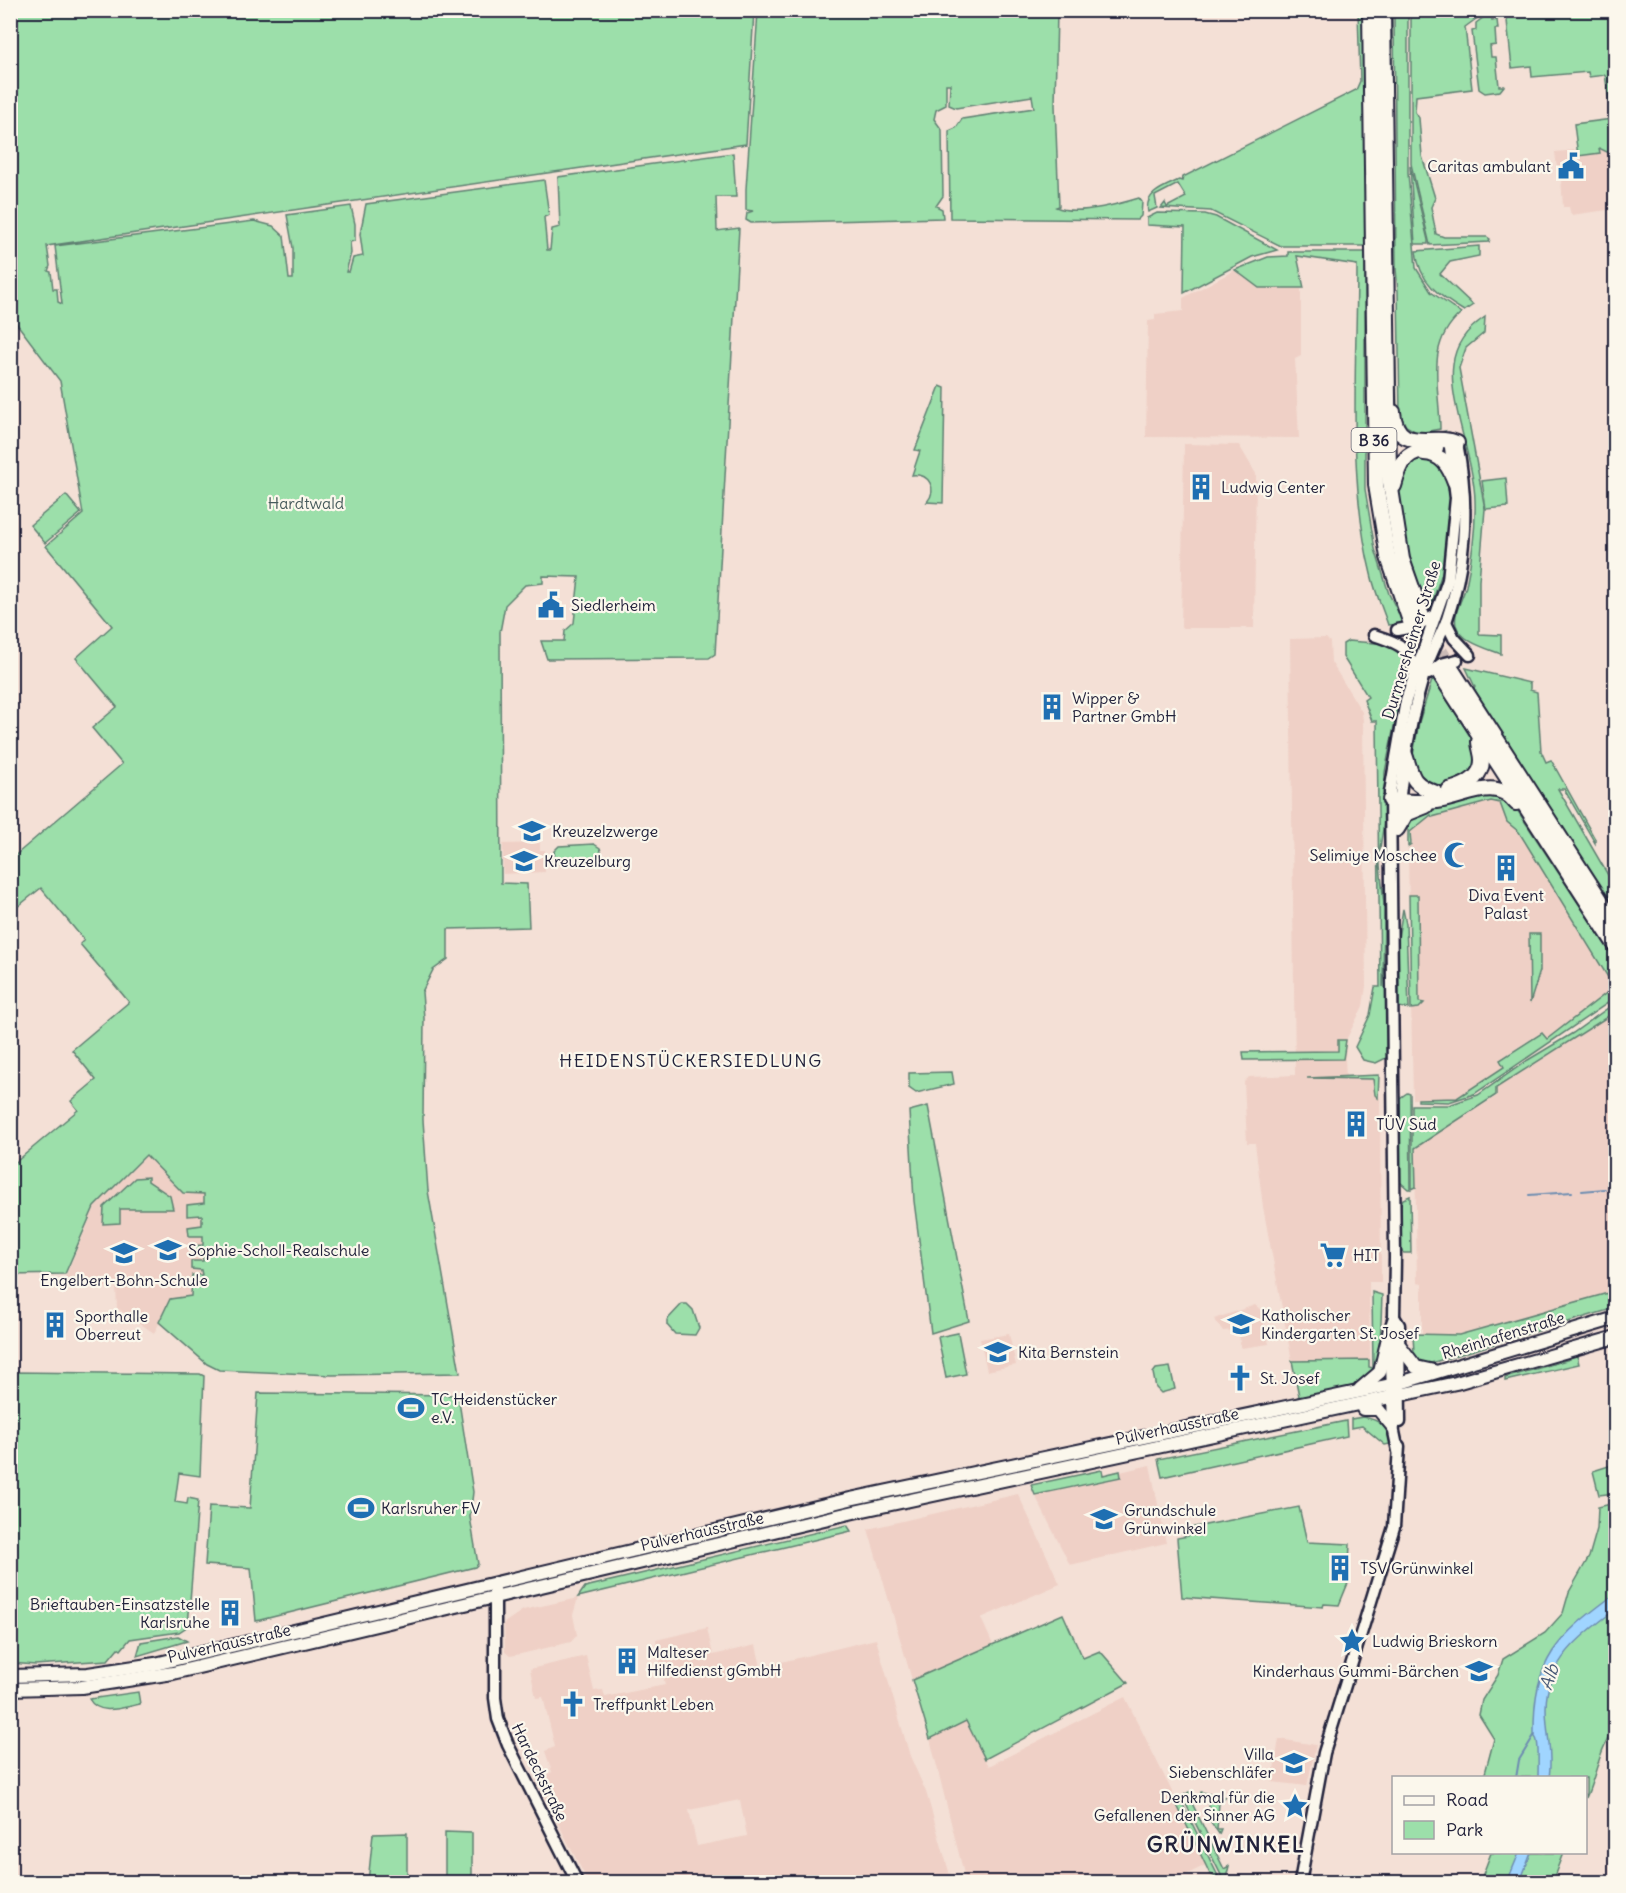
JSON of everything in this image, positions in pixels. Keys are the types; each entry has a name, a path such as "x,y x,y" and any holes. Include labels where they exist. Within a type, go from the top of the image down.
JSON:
{"highway":[{"name":"B 36","path":"1370,10 1376,485 1388,557 1417,621 1390,497 1386,363 1383,10"},
{"path":"1386,363 1393,386 1393,416 1399,430 1405,436 1418,441 1452,443"},
{"path":"1390,497 1399,466 1410,455 1452,443"},
{"path":"1419,452 1435,455 1444,461 1455,482"},
{"path":"1448,666 1479,736 1616,946"},
{"path":"1448,666 1616,924"},
{"path":"1397,829 1409,812 1477,776 1482,760 1479,736"},
{"path":"1404,752 1414,781 1438,797"},
{"path":"1395,796 1438,797 1484,789 1501,790 1513,800 1535,833 1551,846"}],"main road":[{"name":"Rheinhafenstraße","path":"1396,1383 1459,1367 1616,1318"},
{"path":"1355,1392 1380,1372 1392,1323"},
{"name":"Rheinhafenstraße","path":"1396,1397 1502,1371 1616,1337"},
{"path":"1400,1346 1410,1362 1426,1371 1459,1367"},
{"name":"Pulverhausstraße","path":"10,1689 82,1687 139,1680 850,1499 1396,1383"},
{"name":"Pulverhausstraße","path":"10,1676 88,1674 146,1666 1396,1397"},
{"path":"1323,1412 1375,1408 1383,1413 1393,1427"}],"street":[{"name":"Durmersheimer Straße","path":"1300,1882 1324,1753 1394,1527 1397,1504 1398,1451 1392,1323 1395,1146 1392,850 1399,732 1431,644 1448,580 1453,549 1455,482 1452,443"},
{"name":"Durmersheimer Straße","path":"1431,644 1446,622 1457,581 1466,517 1465,479 1452,443"},
{"path":"1397,630 1424,624 1440,607"},
{"path":"1446,622 1454,638 1470,655"},
{"path":"1374,634 1404,648 1418,679 1437,667 1448,666"},
{"name":"Durmersheimer Straße","path":"1392,850 1397,829 1395,796 1418,679"},
{"name":"Durmersheimer Straße","path":"1392,1323 1399,1325 1400,1346 1396,1383"},
{"name":"Durmersheimer Straße","path":"1396,1397 1393,1427 1398,1451"},
{"name":"Hardeckstraße","path":"495,1590 495,1698 501,1729 577,1882"}],"shaded area":[{"path":"1595,121 1600,150 1615,151 1615,209 1571,215 1569,207 1563,207 1561,177 1558,177 1555,152 1577,150 1574,123"},
{"path":"1235,270 1259,289 1301,289 1301,356 1295,359 1299,438 1146,437 1148,321 1155,320 1155,314 1183,311 1183,298"},
{"path":"1184,444 1239,445 1256,474 1254,628 1181,628"},
{"path":"1326,638 1330,642 1331,662 1362,712 1363,721 1366,986 1363,1006 1347,1038 1345,1058 1346,1078 1375,1078 1375,1095 1380,1098 1381,1282 1369,1282 1370,1360 1292,1361 1263,1207 1255,1143 1247,1143 1244,1082 1249,1077 1295,1075 1290,639"},
{"path":"1491,799 1501,801 1614,987 1547,1039 1542,1032 1500,1059 1504,1067 1457,1098 1413,1099 1408,855 1412,819"},
{"name":"Kreuzelburg","path":"540,843 540,850 545,850 545,872 503,874 503,844"},
{"path":"1615,1012 1615,1291 1459,1335 1422,1334 1422,1284 1417,1283 1415,1148 1497,1096 1496,1088"},
{"path":"147,1155 183,1193 205,1193 204,1296 160,1322 154,1333 117,1308 116,1287 60,1289 95,1207"},
{"name":"Katholischer Kindergarten St. Josef","path":"1255,1305 1261,1310 1269,1344 1241,1348 1238,1330 1223,1331 1214,1319"},
{"name":"Kita Bernstein","path":"1009,1334 1016,1365 987,1371 980,1339"},
{"name":"Grundschule Grünwinkel","path":"1150,1465 1166,1543 1070,1565 1035,1495 1121,1477 1120,1472"},
{"path":"1018,1494 1060,1584 981,1618 993,1645 912,1680 868,1529"},
{"path":"578,1598 573,1615 577,1635 571,1642 510,1656 505,1652 504,1623 523,1610"},
{"path":"707,1628 713,1655 756,1645 761,1667 876,1639 910,1756 926,1792 952,1882 588,1882 536,1780 552,1772 545,1751 555,1747 543,1697 536,1698 530,1669 586,1656 594,1691 603,1690 605,1697 665,1685 656,1640","holes":["740,1800 747,1836 697,1846 689,1810"]},
{"path":"1125,1697 1208,1864 1171,1882 966,1882 930,1739 966,1721 989,1766"},
{"name":"Villa Siebenschläfer","path":"1279,1739 1316,1745 1307,1786 1272,1782"}],"green space":[{"name":"Hardtwald","path":"11,10 754,11 746,144 47,246 50,266 48,271 51,272 53,289 57,289 58,302 62,304 55,246 254,221 273,226 284,236 289,279 293,279 293,248 287,215 351,206 355,224 355,241 350,242 351,253 346,272 349,272 353,258 363,256 360,234 366,204 544,180 549,215 544,217 547,250 550,250 552,229 560,227 558,177 733,153 736,197 716,197 717,231 739,228 715,654 709,658 547,659 541,641 564,641 565,631 574,623 579,577 543,576 543,583 525,585 505,605 500,632 501,883 527,884 529,927 448,929 448,959 433,970 422,992 423,1120 428,1191 460,1373 332,1375 219,1370 207,1364 159,1322 170,1299 191,1296 192,1275 202,1275 201,1270 191,1269 191,1261 203,1261 203,1253 192,1253 191,1246 203,1245 203,1236 189,1236 188,1227 202,1225 202,1215 187,1216 187,1205 204,1203 204,1194 183,1193 146,1155 94,1207 65,1274 11,1275 11,1166 78,1110 71,1101 96,1080 72,1050 129,1002 80,944 84,940 41,888 11,912 11,859 122,764 92,728 117,707 76,658 112,626 46,546 83,514 60,381 11,316"},
{"path":"758,11 1057,11 1055,105 1059,206 1056,207 1085,210 1139,198 1142,202 1141,216 1137,220 950,218 949,131 956,128 962,119 1034,108 1032,96 956,108 949,105 950,84 946,84 946,105 936,110 934,119 942,130 943,196 936,206 942,209 943,218 751,223 746,220 747,213 753,211 746,210 746,189"},
{"path":"1358,11 1364,11 1366,246 1281,246 1211,211 1161,208 1165,203 1167,207 1186,197 1178,184 1155,196 1157,208 1148,212 1149,200 1162,188 1179,180 1182,181 1183,177 1356,90 1360,81"},
{"path":"1387,11 1392,11 1393,267 1397,410 1408,432 1420,435 1445,431 1439,438 1417,437 1405,432 1397,421 1395,413"},
{"path":"1394,11 1408,11 1408,173 1416,268 1431,292 1461,313 1449,325 1438,353 1440,429 1418,433 1406,426 1400,414 1396,269"},
{"path":"1411,11 1487,11 1465,27 1472,89 1416,96 1415,112 1419,118 1422,156 1435,198 1431,207 1436,234 1444,237 1487,237 1490,239 1489,242 1430,245 1411,164"},
{"path":"1506,11 1615,11 1615,151 1607,152 1599,148 1600,153 1578,156 1574,124 1612,119 1605,75 1589,77 1588,72 1532,77 1531,66 1512,68"},
{"path":"1492,16 1492,21 1497,20 1498,29 1495,29 1496,45 1490,46 1491,57 1496,57 1499,86 1504,86 1500,91 1485,93 1479,89 1472,31 1476,30 1476,23 1484,17"},
{"path":"1410,166 1428,240 1428,244 1415,244"},
{"path":"1157,213 1205,214 1216,217 1277,250 1252,257 1184,293 1185,227 1147,225 1147,218"},
{"path":"1479,246 1479,256 1450,262 1440,274 1473,305 1464,311 1446,300 1426,280 1416,251"},
{"path":"1288,252 1365,252 1365,489 1375,549 1389,594 1404,624 1388,625 1373,581 1359,499 1355,421 1357,265 1297,256 1304,288 1259,288 1235,270 1268,257 1288,256"},
{"path":"1485,317 1484,333 1466,348 1459,368 1485,509 1479,581 1479,634 1501,635 1501,654 1468,640 1459,631 1455,620 1470,565 1475,500 1474,484 1454,396 1453,365 1456,350 1463,338"},
{"path":"940,386 945,388 943,503 927,502 932,492 930,483 923,477 912,475 920,451 915,450"},
{"path":"1416,456 1444,464 1452,496 1444,567 1430,609 1425,602 1414,571 1398,498 1401,475"},
{"path":"1506,478 1508,507 1486,509 1482,481"},
{"path":"66,495 81,513 45,543 30,525"},
{"path":"1348,641 1388,644 1405,656 1406,666 1385,772 1384,822 1379,855 1384,903 1383,887 1387,888 1388,1057 1376,1063 1363,1060 1355,1047 1370,1015 1375,987 1380,987 1377,721 1372,721 1364,700 1368,697 1343,657 1343,644","holes":["1384,906 1386,946 1383,987"]},
{"path":"1466,668 1530,683 1530,690 1537,692 1541,751 1546,762 1551,760 1595,839 1595,843 1564,789 1558,789 1615,887 1615,910 1473,689 1475,687"},
{"path":"1433,677 1475,744 1477,766 1459,781 1442,788 1435,788 1427,784 1411,766 1419,722"},
{"path":"1488,791 1512,802 1615,956 1615,998 1474,1094 1449,1102 1418,1101 1418,1099 1457,1098 1504,1067 1500,1060 1542,1033 1547,1039 1614,987 1519,832 1507,822 1500,803 1491,801 1432,817 1431,815 1410,832 1411,844 1408,846 1408,821 1412,814"},
{"path":"594,844 600,848 603,858 598,864 560,864 555,859 554,851 559,846"},
{"path":"1409,895 1418,895 1419,1002 1424,1003 1419,1008 1411,1009"},
{"path":"1403,909 1406,924 1409,1009 1399,1007 1398,938"},
{"path":"1529,934 1540,934 1540,971 1530,1003"},
{"path":"1615,1003 1615,1012 1496,1088 1496,1095 1415,1148 1416,1187 1412,1189 1412,1105 1449,1105 1478,1095"},
{"path":"1338,1040 1346,1040 1343,1059 1244,1060 1243,1052 1338,1051"},
{"path":"952,1072 954,1084 916,1093 909,1088 909,1073"},
{"path":"1379,1075 1378,1098 1375,1095 1373,1079 1307,1078"},
{"path":"1407,1093 1410,1094 1411,1189 1400,1182 1400,1098"},
{"path":"928,1106 969,1321 931,1333 914,1201 909,1111"},
{"path":"148,1177 148,1181 170,1196 173,1209 120,1209 120,1223 103,1224 104,1207 135,1178"},
{"path":"1410,1196 1411,1253 1404,1253 1401,1251 1401,1204 1403,1199"},
{"path":"1615,1291 1615,1308 1431,1363 1421,1363 1414,1353 1413,1334 1459,1335"},
{"path":"1372,1292 1382,1295 1378,1364 1371,1374 1358,1387 1296,1398 1299,1396 1292,1361 1369,1360 1369,1367 1373,1368"},
{"path":"682,1304 687,1304 693,1310 699,1328 695,1335 675,1334 667,1325 667,1320"},
{"path":"958,1333 966,1374 946,1378 938,1337"},
{"path":"1569,1356 1577,1356 1579,1364 1505,1381 1505,1378 1570,1359"},
{"path":"1170,1367 1175,1389 1161,1393 1156,1388 1153,1373 1156,1369"},
{"path":"11,1372 200,1374 204,1376 200,1476 179,1473 175,1502 187,1504 188,1498 198,1500 188,1626 179,1632 130,1639 108,1660 35,1665 11,1663"},
{"name":"Karlsruher FV","path":"258,1393 458,1395 473,1492 470,1517 478,1564 475,1567 256,1621 251,1568 205,1565 209,1506 250,1508"},
{"path":"1363,1417 1375,1420 1382,1425 1390,1444 1385,1445 1362,1426 1351,1428 1351,1419"},
{"path":"1346,1421 1347,1436 1162,1477 1158,1459"},
{"path":"1615,1464 1615,1493 1599,1495 1593,1471"},
{"path":"1102,1470 1103,1475 1120,1471 1121,1477 1035,1495 1031,1485"},
{"path":"1615,1503 1615,1727 1602,1753 1590,1789 1587,1796 1587,1776 1484,1776 1494,1739 1479,1715 1482,1700 1498,1675 1503,1659 1545,1633 1563,1613 1569,1592 1589,1557 1597,1529 1598,1507"},
{"path":"834,1507 835,1512 558,1576 584,1566"},
{"path":"1299,1507 1307,1542 1350,1544 1348,1583 1339,1605 1324,1604 1323,1607 1182,1597 1177,1538 1188,1536 1190,1528"},
{"path":"847,1525 851,1531 578,1597 585,1587"},
{"path":"1063,1614 1083,1658 1100,1651 1128,1683 985,1759 966,1721 930,1739 912,1680"},
{"path":"178,1636 187,1641 137,1656 141,1642"},
{"path":"138,1692 140,1704 112,1709 99,1708 89,1699"},
{"path":"1189,1792 1192,1793 1189,1797 1224,1869 1229,1866 1226,1878 1222,1877 1182,1796"},
{"path":"1201,1792 1225,1797 1219,1803 1217,1829 1221,1829 1219,1834 1211,1822 1216,1821 1206,1800 1199,1797"},
{"path":"1179,1797 1218,1878 1210,1874 1175,1801"},
{"path":"445,1832 472,1833 472,1882 445,1882"},
{"path":"407,1833 407,1882 368,1882 373,1834"},
{"path":"1491,1854 1563,1854 1552,1882 1480,1882"}],"water":[{"name":"Alb","path":"1615,1594 1615,1610 1578,1640 1559,1663 1552,1677 1546,1708 1549,1776 1538,1776 1538,1744 1534,1736 1535,1708 1538,1686 1544,1668 1564,1637"},
{"path":"1519,1854 1531,1854 1520,1882 1507,1882"}],"waterway":[{"path":"1582,1191 1605,1189"},
{"path":"1529,1195 1572,1192"},
{"path":"1516,1776 1519,1760 1535,1734"}],"tunnel":[{"path":"1411,624 1429,656"},
{"path":"1430,633 1449,665"}],"place":[{"name":"Caritas ambulant","path":"1571,166"},
{"name":"Ludwig Center","path":"1201,487"},
{"name":"Siedlerheim","path":"551,605"},
{"name":"Wipper & Partner GmbH","path":"1052,707"},
{"name":"Kreuzelzwerge","path":"532,831"},
{"name":"Selimiye Moschee","path":"1457,855"},
{"name":"Kreuzelburg","path":"524,861"},
{"name":"Diva Event Palast","path":"1506,868"},
{"name":"TÜV Süd","path":"1356,1124"},
{"name":"Sophie-Scholl-Realschule","path":"168,1250"},
{"name":"Engelbert-Bohn-Schule","path":"124,1253"},
{"name":"HIT","path":"1333,1255"},
{"name":"Katholischer Kindergarten St. Josef","path":"1241,1324"},
{"name":"Sporthalle Oberreut","path":"55,1325"},
{"name":"Kita Bernstein","path":"998,1352"},
{"name":"St. Josef","path":"1240,1378"},
{"name":"TC Heidenstücker e.V.","path":"411,1408"},
{"name":"Karlsruher FV","path":"361,1508"},
{"name":"Grundschule Grünwinkel","path":"1104,1519"},
{"name":"TSV Grünwinkel","path":"1340,1568"},
{"name":"Brieftauben-Einsatzstelle Karlsruhe","path":"230,1613"},
{"name":"Ludwig Brieskorn","path":"1352,1641"},
{"name":"Malteser Hilfedienst gGmbH","path":"627,1661"},
{"name":"Kinderhaus Gummi-Bärchen","path":"1479,1671"},
{"name":"Treffpunkt Leben","path":"573,1704"},
{"name":"Villa Siebenschläfer","path":"1294,1763"},
{"name":"Denkmal für die Gefallenen der Sinner AG","path":"1295,1806"}],"district":[{"name":"HEIDENSTÜCKERSIEDLUNG","path":"691,1060"},
{"name":"GRÜNWINKEL","path":"1226,1844"}]}
